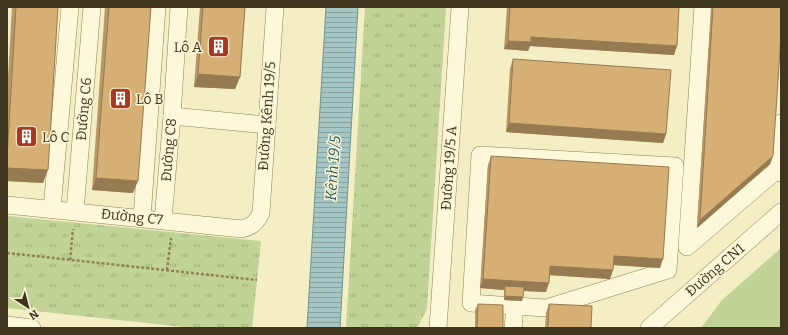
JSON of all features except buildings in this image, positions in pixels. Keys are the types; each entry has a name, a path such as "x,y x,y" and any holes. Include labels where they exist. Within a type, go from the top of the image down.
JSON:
{"street":[{"name":"Đường C6","path":"52,209 70,7"},
{"name":"Đường C6","path":"75,211 92,7"},
{"path":"142,218 157,7"},
{"name":"Đường C8","path":"163,220 179,7"},
{"name":"Đường Kênh 19/5","path":"255,223 261,213 275,7"},
{"name":"Đường 19/5 A","path":"438,328 460,7"},
{"path":"703,7 687,247 779,171 781,123"},
{"path":"172,116 267,125"},
{"path":"480,155 675,166 668,270 546,308 515,306 471,303 480,155"},
{"name":"Đường C7","path":"7,205 242,229 249,228 255,223"},
{"name":"Đường CN1","path":"649,328 781,212"},
{"path":"513,328 515,306"},
{"path":"7,325 32,328"}],"path":[{"path":"70,260 73,228"},
{"path":"166,270 170,238"},
{"path":"7,253 257,280"}],"green space":[{"path":"365,7 446,7 427,309 417,328 346,328"},
{"path":"7,216 261,241 252,328 193,328 7,308"},
{"path":"781,248 781,328 701,328 722,300"}],"water":[{"name":"Kênh 19/5","path":"326,7 358,7 340,328 307,328"}],"place":[{"name":"Lô A","path":"218,47"},
{"name":"Lô B","path":"120,99"},
{"name":"Lô C","path":"27,137"}]}
